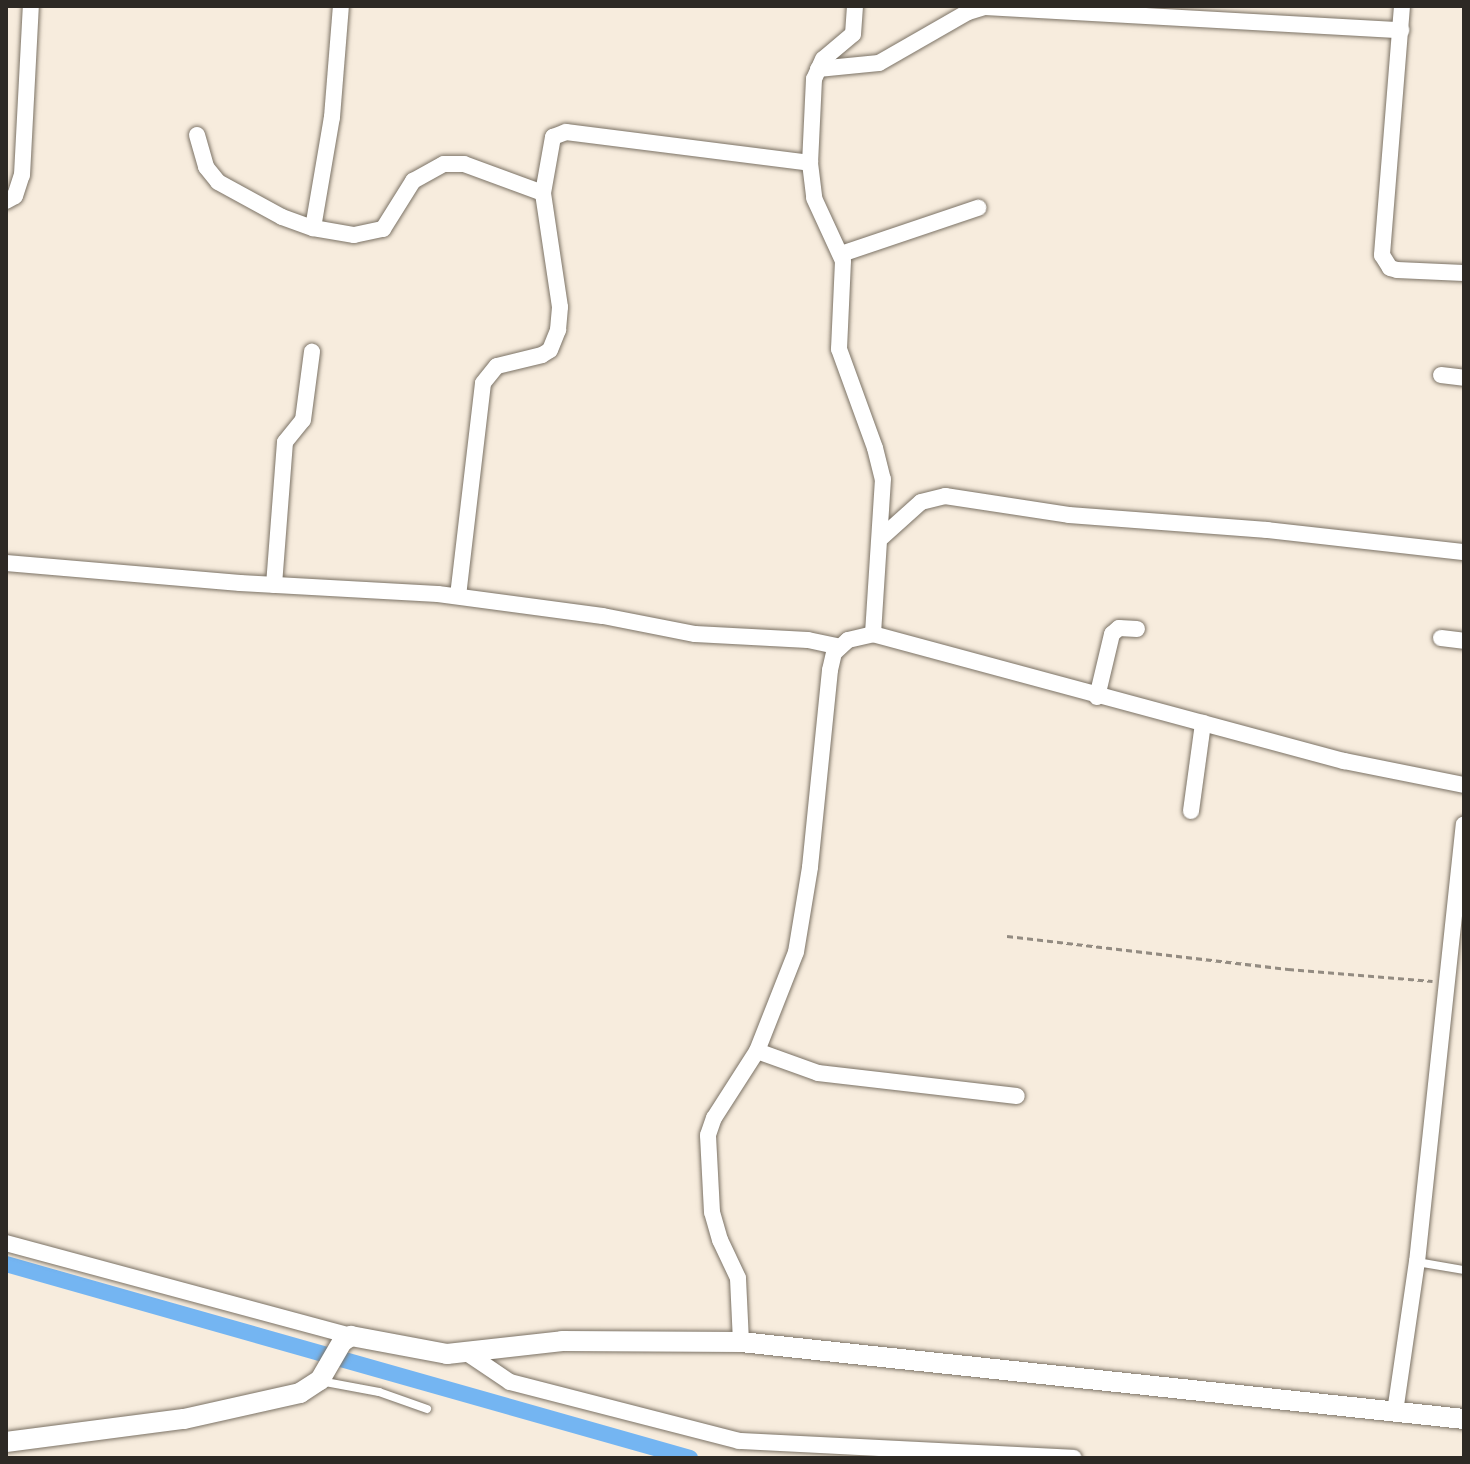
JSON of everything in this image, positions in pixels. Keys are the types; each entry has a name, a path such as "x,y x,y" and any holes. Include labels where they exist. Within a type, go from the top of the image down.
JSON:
{"street":[{"path":"6,201 15,196 22,175 31,6"},
{"path":"313,228 332,117 341,6"},
{"path":"855,6 853,34 823,59 818,69 813,88 810,163 814,198 841,254 839,349 879,458 883,479 882,537 873,634"},
{"path":"1402,6 1382,255 1390,268 1397,270 1464,273"},
{"path":"818,69 879,63 968,12 984,7 1401,30"},
{"path":"458,596 483,383 497,366 542,355 550,350 558,330 560,307 543,193 549,146 558,134 566,132 810,163"},
{"path":"197,135 206,167 218,182 268,211 313,228 354,235 377,233 390,224 413,181 444,164 464,164 543,193"},
{"path":"841,254 978,208"},
{"path":"274,585 285,442 303,420 312,352"},
{"path":"1441,375 1464,378"},
{"path":"882,537 921,502 945,496 1069,515 1267,530 1464,552"},
{"path":"6,563 274,585 458,596 603,616 695,634 808,640 840,647"},
{"path":"1097,697 1112,634 1119,628 1137,629"},
{"path":"741,1342 738,1278 715,1226 707,1145 714,1118 757,1051 787,981 801,933 830,670 840,647 856,636 873,634 1097,697 1344,761 1464,785"},
{"path":"1441,638 1464,641"},
{"path":"1191,811 1203,723"},
{"path":"1395,1412 1417,1262 1464,825"},
{"path":"757,1051 818,1073 1017,1096"},
{"path":"6,1243 347,1339 432,1352 467,1353 562,1341 741,1342 1464,1419"},
{"path":"6,1442 223,1412 300,1393 323,1376 347,1339"},
{"path":"467,1353 510,1382 739,1441 1074,1458"}],"lane":[{"path":"1417,1262 1464,1270"},
{"path":"323,1376 427,1409"}],"path":[{"path":"1007,936 1288,969 1448,982"}],"waterway":[{"path":"6,1264 690,1458"}]}
